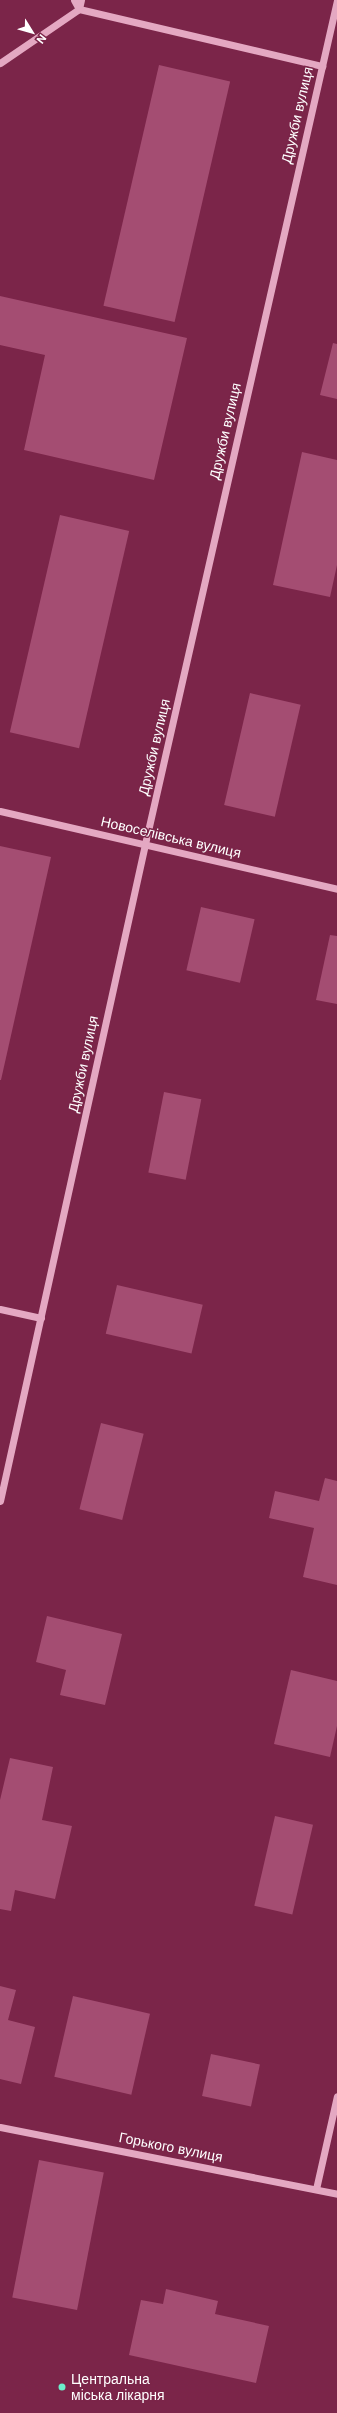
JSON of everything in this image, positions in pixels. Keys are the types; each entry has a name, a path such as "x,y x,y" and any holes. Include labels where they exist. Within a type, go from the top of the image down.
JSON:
{"street":[{"path":"74,0 79,9 322,66"},
{"path":"0,63 79,9 81,0"},
{"name":"Дружби вулиця","path":"0,1502 145,844 337,0"},
{"name":"Новоселівська вулиця","path":"0,812 337,889"},
{"path":"0,1309 41,1318"},
{"path":"316,2189 337,2096"},
{"name":"Горького вулиця","path":"0,2126 337,2194"}],"building":[{"path":"159,65 230,81 175,322 103,306"},
{"path":"0,296 187,338 154,480 24,450 45,355 0,345"},
{"path":"333,343 337,344 337,399 320,395"},
{"path":"302,452 337,460 337,565 330,597 273,585"},
{"path":"60,515 129,531 79,748 10,732"},
{"path":"250,693 301,705 275,817 224,805"},
{"path":"0,846 51,857 1,1080 0,1080"},
{"path":"201,907 255,919 240,983 186,970"},
{"path":"330,935 337,936 337,1004 316,1000"},
{"path":"164,1092 201,1099 186,1180 148,1172"},
{"path":"117,1285 203,1305 191,1354 106,1334"},
{"path":"101,1423 144,1434 122,1520 79,1509"},
{"path":"325,1478 337,1481 337,1585 303,1577 314,1528 269,1518 275,1491 319,1501"},
{"path":"47,1616 122,1634 105,1705 60,1695 66,1670 36,1662"},
{"path":"291,1670 337,1681 337,1726 330,1757 274,1744"},
{"path":"10,1758 53,1767 42,1820 72,1826 55,1899 15,1890 11,1911 0,1909 0,1800"},
{"path":"275,1816 313,1825 292,1914 254,1906"},
{"path":"0,1986 16,1990 8,2020 35,2027 21,2084 0,2079"},
{"path":"73,1996 150,2014 131,2095 54,2077"},
{"path":"211,2054 260,2064 251,2106 202,2096"},
{"path":"39,2160 104,2173 77,2310 12,2297"},
{"path":"166,2289 218,2301 215,2314 269,2326 256,2383 129,2355 141,2300 163,2304"}],"place":[{"name":"Центральна міська лікарня","path":"62,2387"}]}
